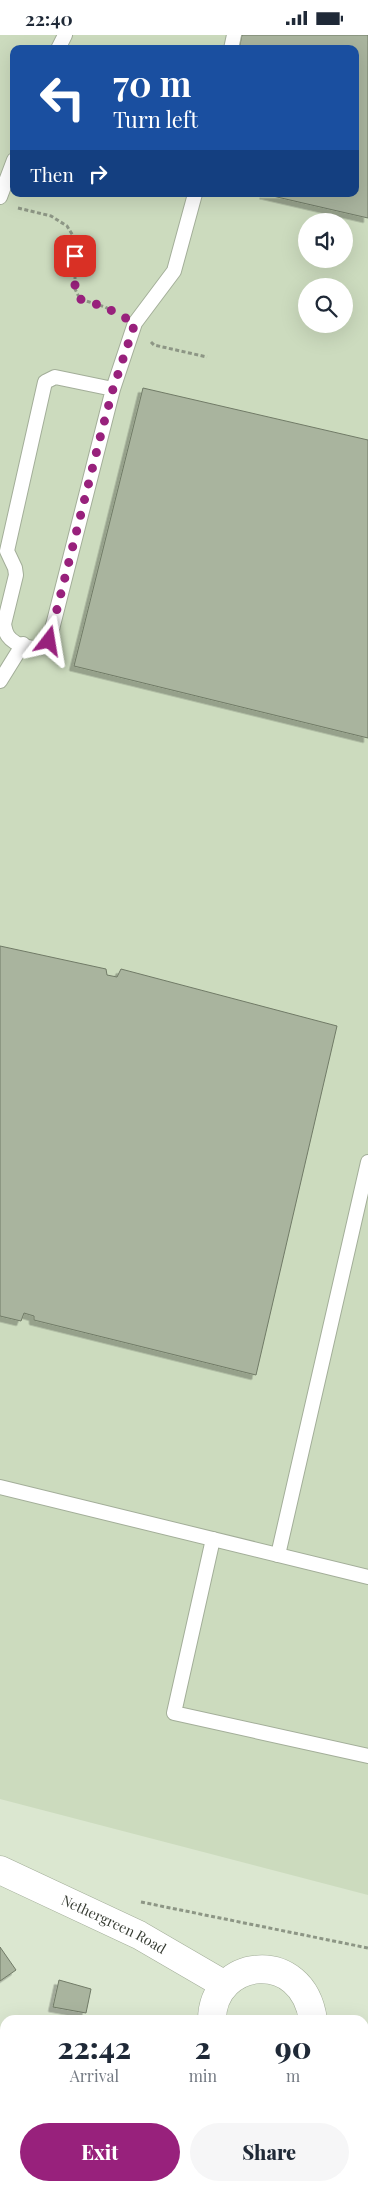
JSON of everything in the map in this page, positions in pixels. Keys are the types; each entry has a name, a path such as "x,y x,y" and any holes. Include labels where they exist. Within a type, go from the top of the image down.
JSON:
{"street":[{"name":"Nethergreen Road","path":"0,1870 139,1935 225,1985"},
{"path":"212,2015 217,1997 225,1985 239,1974 256,1969 273,1970 289,1976 302,1988 310,2003 312,2015"}],"lane":[{"path":"0,197 10,171"},
{"path":"113,389 55,377 45,382 7,551 15,568 16,575 4,624 5,630 12,641 34,649 46,646 49,641 113,389 135,323 174,271 194,197"},
{"path":"0,681 23,644"},
{"path":"278,1555 368,1162"},
{"path":"0,1487 368,1577"},
{"path":"213,1539 174,1713 368,1756"}],"path":[{"path":"17,208 51,216 67,226 75,239 75,289 80,299 105,307 135,323 154,345 207,357"},
{"path":"139,1935 137,1901 368,1948"}],"shaded area":[{"path":"0,35 368,35 368,1895 0,1799"}],"building":[{"path":"242,35 368,35 368,218 277,197 359,197 359,45 240,45"},
{"path":"143,388 368,440 368,738 74,666"},
{"path":"0,946 106,969 107,975 117,977 121,969 337,1026 256,1375 34,1320 34,1316 24,1313 21,1321 0,1316"},
{"path":"0,1947 16,1970 0,1981"},
{"path":"59,1980 91,1989 86,2013 53,2007"}],"route":[{"path":"49,641 113,389 135,323 105,307 80,299 75,289 75,256"}]}
